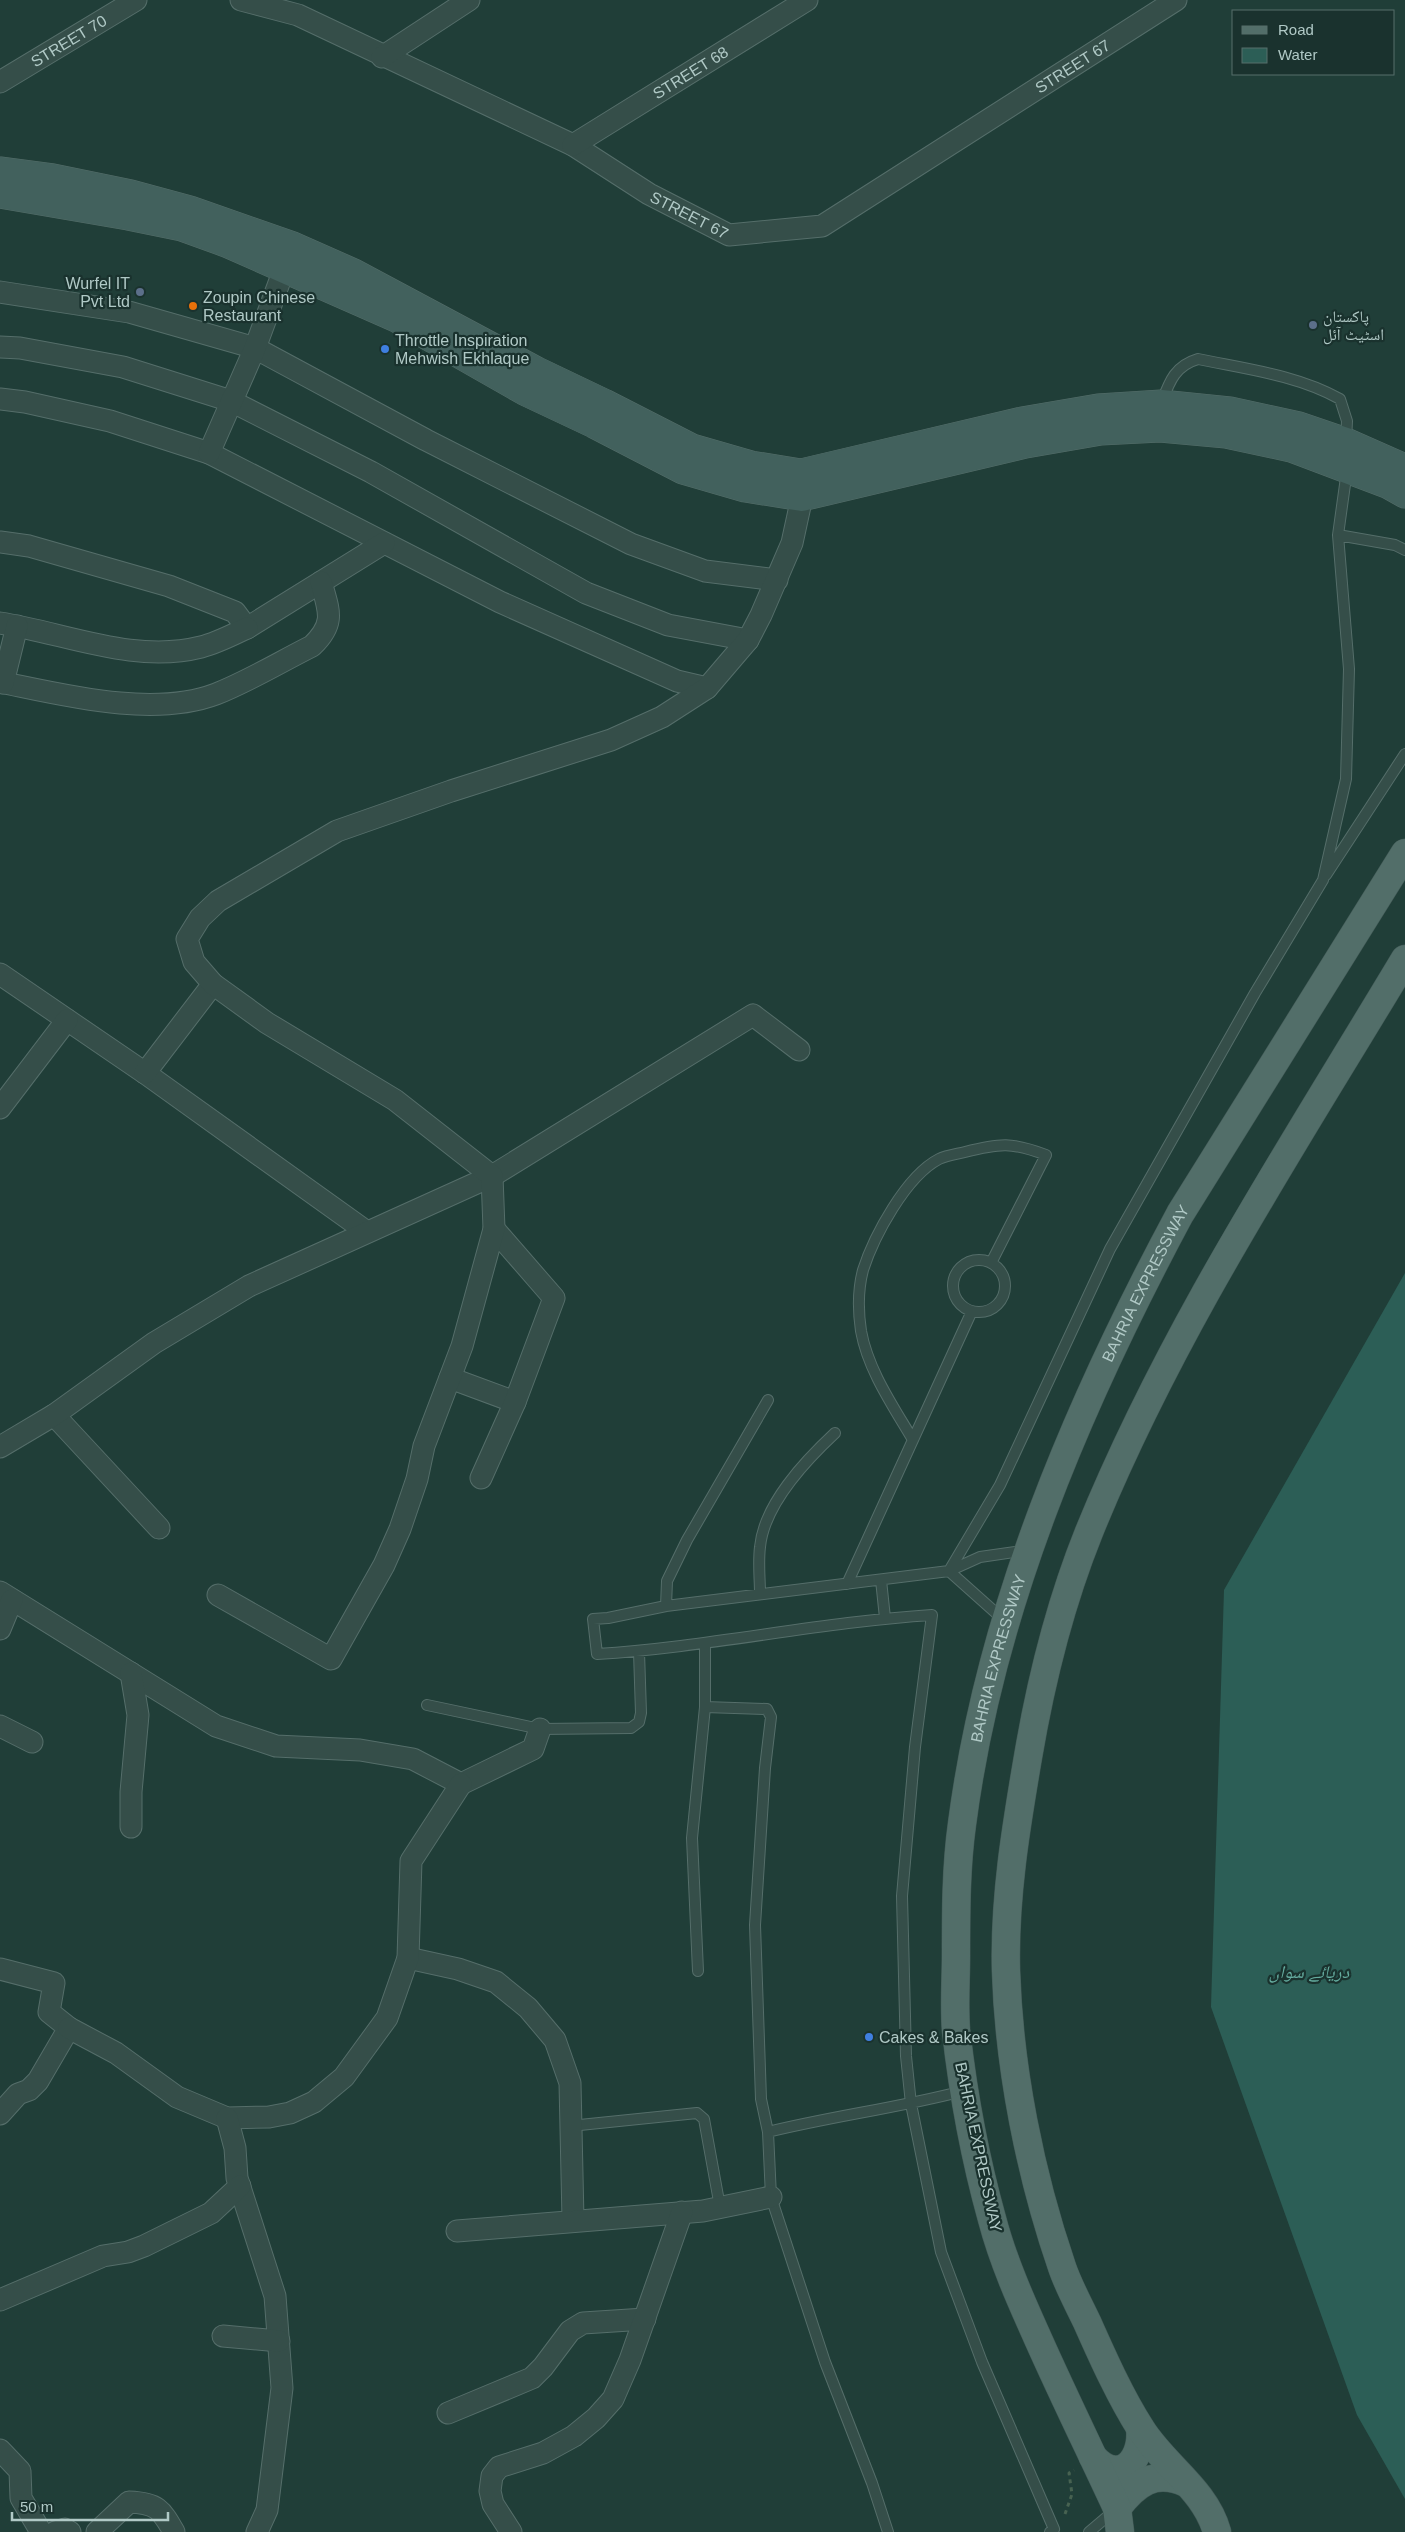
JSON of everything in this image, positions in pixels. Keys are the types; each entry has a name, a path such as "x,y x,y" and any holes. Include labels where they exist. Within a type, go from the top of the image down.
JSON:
{"main road":[{"path":"0,170 53,178 131,194 190,210 288,257 526,392 684,470 746,488 802,496 1026,444 1101,431 1160,428 1226,434 1291,448 1346,456 1405,468"},
{"path":"0,194 182,227 226,243 354,273 537,371 692,448 751,465 801,473 1022,421 1098,408 1161,404 1230,411 1299,426 1405,494"},
{"name":"BAHRIA EXPRESSWAY","path":"1118,2520 1093,2457 1020,2298 995,2229 964,2090 956,2027 956,1906 962,1825 978,1732 1005,1621 1028,1550 1066,1453 1147,1275 1175,1222 1405,853"},
{"path":"1217,2532 1202,2498 1158,2452 1140,2428 1102,2354 1063,2269 1039,2187 1016,2083 1006,1971 1008,1897 1016,1828 1040,1692 1062,1610 1089,1533 1159,1379 1233,1244 1405,959"},
{"path":"1093,2457 1104,2468 1112,2470 1128,2465 1134,2460 1141,2446 1140,2428"},
{"path":"1118,2520 1140,2483 1171,2476 1186,2483"}],"street":[{"name":"STREET 70","path":"0,82 136,0"},
{"name":"STREET 67","path":"241,0 298,15 382,57 573,145 649,194 729,235 822,226 1176,0"},
{"path":"382,57 469,0"},
{"name":"STREET 68","path":"573,145 807,0"},
{"path":"209,453 255,348 288,257"},
{"path":"0,292 129,312 255,348 426,440 631,544 705,571 777,580"},
{"path":"0,347 20,348 123,368 231,401 371,472 586,592 668,625 748,640"},
{"path":"0,400 25,402 110,421 209,453 509,606 677,681 707,688"},
{"path":"218,1595 331,1659 384,1565 400,1529 417,1478 424,1446 462,1346 494,1229 492,1176 395,1100 267,1023 213,984 194,962 187,939 200,918 218,900 337,831 451,791 611,740 662,717 707,688 748,640 777,580 792,543 802,496"},
{"path":"0,542 29,546 169,586 235,612 247,628"},
{"path":"321,582 329,613 329,622 320,638 312,646 215,694 184,702 127,703 1,683 9,625 137,652 170,652 201,647 247,628 321,582 384,543"},
{"path":"0,974 145,1073 367,1232"},
{"path":"145,1073 213,984"},
{"path":"0,1447 54,1415 154,1343 249,1286 492,1176 730,1031 753,1015 799,1050"},
{"path":"0,1108 67,1020"},
{"path":"482,1478 515,1402 554,1298 494,1229"},
{"path":"450,1378 515,1402"},
{"path":"54,1415 159,1528"},
{"path":"0,1629 6,1596 216,1726 276,1746 360,1750 413,1758 461,1784"},
{"path":"131,1673 138,1715 131,1792 132,1827"},
{"path":"0,1726 32,1742"},
{"path":"0,1968 54,1983 49,2012 69,2028 116,2053 176,2097 227,2118 262,2117 290,2113 314,2102 344,2077 387,2018 408,1958 410,1860 461,1784 533,1749 540,1730"},
{"path":"408,1958 458,1969 496,1982 528,2008 555,2040 570,2083 573,2220"},
{"path":"0,2114 18,2094 29,2090 38,2081 69,2028"},
{"path":"227,2118 235,2148 237,2178 275,2296 279,2341 282,2388 267,2510 258,2532"},
{"path":"0,2300 103,2256 128,2252 144,2246 211,2213 240,2186"},
{"path":"456,2231 682,2212 771,2197"},
{"path":"512,2532 493,2504 490,2491 492,2476 499,2467 544,2453 574,2436 596,2418 613,2399 630,2360 682,2212"},
{"path":"448,2413 532,2378 543,2367 570,2331 583,2323 645,2319"},
{"path":"223,2336 279,2341"},
{"path":"0,2450 20,2471 21,2498 41,2532"},
{"path":"97,2532 129,2502 154,2505 162,2511 174,2532"},
{"path":"55,2532 65,2529 70,2532"}],"lane":[{"path":"1161,404 1172,375 1178,368 1198,359 1262,372 1319,387 1340,399 1347,421 1346,456 1338,535 1350,669 1346,779 1323,880"},
{"path":"1338,535 1395,545 1405,550"},
{"path":"949,1570 1000,1484 1110,1249 1255,993 1323,880 1405,754"},
{"path":"913,1440 870,1362 861,1331 859,1293 863,1271 873,1245 883,1226 913,1181 939,1159 997,1144 1024,1146 1046,1154 991,1262"},
{"path":"978,1259 991,1262 1001,1272 1005,1285 1002,1298 993,1308 980,1313 972,1311 966,1310 956,1300 952,1287 955,1274 965,1264 978,1259"},
{"path":"847,1584 972,1311"},
{"path":"666,1606 668,1581 687,1540 768,1400"},
{"path":"760,1594 760,1546 768,1519 785,1488 799,1470 835,1433"},
{"path":"1028,1550 980,1557 949,1570 666,1606 608,1618 593,1619 597,1654 638,1652 885,1618 932,1615 915,1748 902,1896 906,2056 911,2104 940,2252 982,2362 1052,2530"},
{"path":"949,1570 1005,1621"},
{"path":"881,1580 885,1618"},
{"path":"698,1971 692,1838 705,1707 705,1644"},
{"path":"427,1705 540,1730 631,1728 639,1722 641,1713 638,1652"},
{"path":"705,1707 767,1709 771,1717 765,1768 756,1926 761,2099 768,2132 771,2197 824,2362 872,2483 888,2532"},
{"path":"768,2132 804,2123 911,2104 964,2090"},
{"path":"570,2126 697,2113 704,2119 720,2207"},
{"path":"1088,2532 1118,2520"}],"path":[{"path":"1052,2530 1069,2507 1072,2494 1069,2473"}],"water":[{"name":"دریائے سواں","path":"1405,1273 1405,2499 1357,2415 1211,2007 1224,1590"}],"place":[{"name":"Wurfel IT Pvt Ltd","path":"140,292"},
{"name":"Zoupin Chinese Restaurant","path":"193,306"},
{"name":"پاکستان اسٹیٹ آئل","path":"1313,325"},
{"name":"Throttle Inspiration Mehwish Ekhlaque","path":"385,349"},
{"name":"Cakes & Bakes","path":"869,2037"}]}
